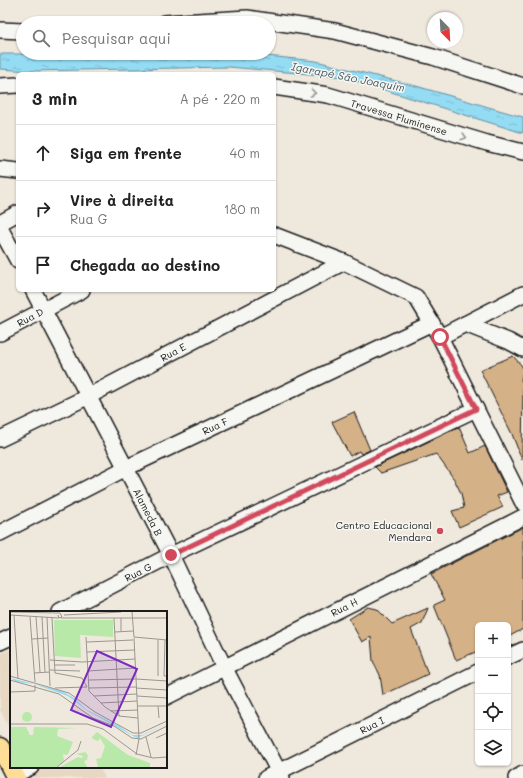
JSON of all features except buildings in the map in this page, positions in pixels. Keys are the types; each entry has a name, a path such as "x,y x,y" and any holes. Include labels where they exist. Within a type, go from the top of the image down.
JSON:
{"main road":[{"path":"0,747 10,767"},
{"path":"10,768 15,777"}],"street":[{"path":"276,22 335,30 433,57 523,86"},
{"path":"0,30 16,31"},
{"path":"0,86 16,85"},
{"name":"Travessa Fluminense","path":"276,87 328,95 486,143 523,152"},
{"path":"0,169 16,171"},
{"path":"0,223 16,214"},
{"path":"0,228 16,257"},
{"path":"276,236 344,262 416,297 440,337 523,503"},
{"name":"Rua E","path":"0,439 87,397 344,262"},
{"name":"Alameda B","path":"34,292 87,397 171,555 275,776"},
{"name":"Rua D","path":"0,333 78,292"},
{"path":"440,337 523,294"},
{"path":"440,337 492,299"},
{"name":"Rua F","path":"0,533 126,468 432,323"},
{"path":"465,324 508,341 523,349"},
{"name":"Rua G","path":"62,611 171,555 476,409"},
{"name":"Rua H","path":"167,696 523,517"},
{"path":"0,642 10,637"},
{"path":"511,656 523,650"},
{"name":"Rua I","path":"275,776 475,674"},
{"path":"15,777 29,768"},
{"path":"516,778 523,774"}],"shaded area":[{"path":"10,649 10,729 0,710 0,654"},
{"path":"30,768 100,768 105,778 35,778"}],"water":[{"name":"Igarapé São Joaquim","path":"0,54 16,54 16,60 276,60 276,57 316,61 416,86 523,117 523,133 343,77 229,67 30,71 0,69"}],"place":[{"name":"Centro Educacional Mendara","path":"440,531"}],"route":[{"path":"171,555 476,409 440,337"}]}
